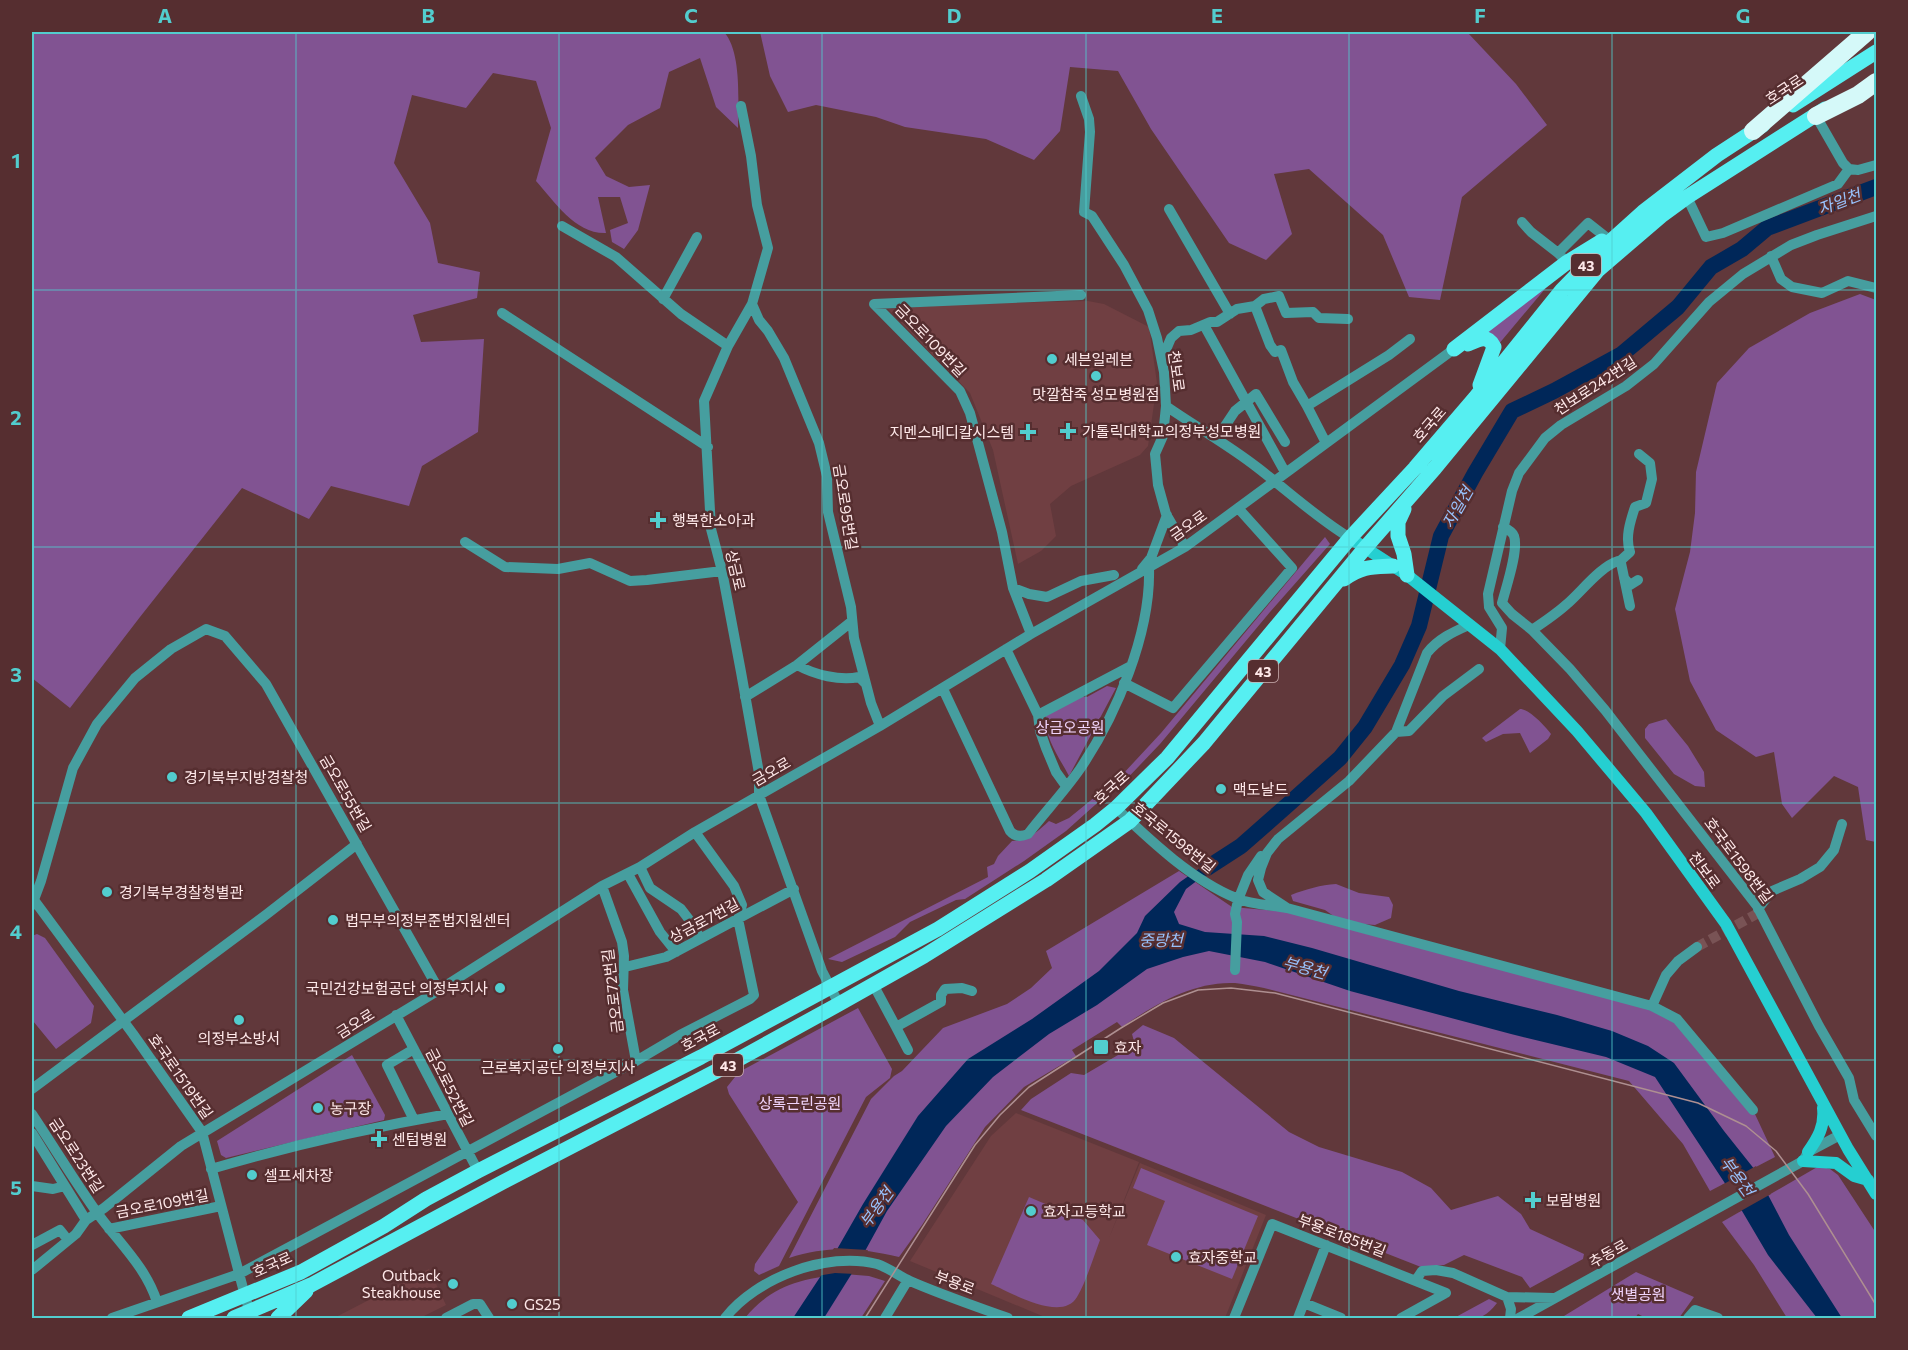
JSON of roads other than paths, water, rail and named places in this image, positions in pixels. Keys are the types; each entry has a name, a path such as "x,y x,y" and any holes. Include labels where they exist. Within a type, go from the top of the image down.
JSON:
{"highway":[{"path":"1753,131 1867,32"},
{"path":"1816,116 1876,84"}],"main road":[{"name":"호국로","path":"189,1318 301,1272 478,1171 701,1057 938,929 1030,871 1116,808 1167,758 1350,538 1415,468 1475,398 1562,290 1603,248 1643,212 1717,155 1876,52"},
{"name":"43","path":"234,1318 252,1317 503,1182 730,1064 924,956 1046,880 1130,821 1204,743 1598,270 1660,216 1816,116 1876,73"},
{"path":"1454,349 1562,258 1607,238 1643,212"},
{"path":"1454,349 1481,338 1493,344 1494,349 1475,398"},
{"path":"1407,575 1404,554 1398,537 1398,522 1412,494"},
{"name":"천보로","path":"1350,538 1407,575 1500,649 1577,731 1646,813 1726,924 1822,1104 1876,1194"},
{"path":"1332,588 1363,568 1377,565 1393,566"},
{"path":"1159,791 1152,787 1152,782 1164,770 1167,758"},
{"path":"1822,1104 1824,1118 1821,1130 1806,1157 1836,1163 1854,1176 1868,1180"},
{"path":"278,1318 297,1302 311,1285"}],"street":[{"name":"천보로","path":"1081,96 1089,119 1090,132 1084,212 1092,216 1124,265 1148,310 1164,372 1166,406 1217,438 1333,528 1350,538"},
{"name":"상금로","path":"741,106 751,156 757,205 768,248 752,304 728,346 704,400 711,529 722,571 759,773 759,795 830,988 838,1004"},
{"path":"1816,116 1843,163 1849,169 1858,170 1876,165"},
{"path":"1687,197 1706,237 1723,233 1838,184 1849,169"},
{"path":"1169,209 1230,314"},
{"name":"천보로242번길","path":"1500,649 1502,628 1489,607 1488,594 1512,491 1519,472 1545,438 1560,425 1626,386 1654,364 1709,302 1743,274 1771,256 1817,235 1876,216"},
{"path":"1522,222 1562,258 1588,223 1607,238"},
{"path":"562,226 616,257 681,314 728,346"},
{"path":"663,298 697,237"},
{"path":"1771,256 1781,279 1792,287 1822,292 1848,281 1876,288"},
{"name":"금오로109번길","path":"1031,634 1013,588 1002,532 964,397 925,354 874,304 1081,295"},
{"path":"1161,360 1171,338 1179,332 1217,321 1246,306 1255,306 1264,299 1279,296 1286,313 1313,312 1319,318 1348,319"},
{"name":"금오로95번길","path":"752,304 759,320 784,358 819,443 827,476 828,512 851,608 851,622 871,703 880,726"},
{"path":"1255,306 1270,345 1275,352 1281,350 1293,382 1326,443"},
{"path":"502,313 708,447"},
{"path":"1204,325 1285,472"},
{"path":"1307,406 1389,355 1410,339"},
{"name":"금오로","path":"32,1270 76,1234 86,1220 202,1132 439,990 602,886 628,874 695,832 943,689 952,681 1031,634 1185,547 1454,349"},
{"path":"1217,438 1235,411 1256,394 1285,442"},
{"path":"1166,406 1163,436 1155,454 1158,485 1167,515 1185,547"},
{"path":"1532,630 1564,607 1600,571 1613,562 1619,562 1630,552 1627,543 1631,520 1635,507 1646,503 1652,479 1650,463 1640,454"},
{"path":"1124,683 1173,708 1292,568 1238,508"},
{"path":"1137,574 1151,558 1167,515"},
{"name":"호국로1598번길","path":"1503,526 1512,532 1515,538 1502,603 1570,669 1605,710 1758,909 1813,1016 1849,1078 1854,1101 1876,1136"},
{"path":"465,542 505,567 558,569 590,563 630,581 722,571"},
{"path":"1619,562 1622,563 1630,606"},
{"path":"943,689 1013,834 1021,836 1028,834 1080,769 1113,711 1135,657 1150,587 1149,568"},
{"path":"1013,588 1047,597 1081,581 1114,574"},
{"path":"1624,578 1630,585 1638,580"},
{"path":"745,697 797,665 851,622"},
{"path":"1235,970 1237,922 1235,914 1248,875 1258,859 1278,839 1349,781 1396,732 1427,653 1434,644 1452,632 1469,625"},
{"name":"금오로55번길","path":"33,903 73,768 97,724 135,678 171,649 206,629 225,636 266,684 439,990"},
{"path":"1006,649 1038,715 1040,731 1056,772 1066,786"},
{"path":"797,665 810,672 849,679 859,677 866,683"},
{"path":"1038,715 1131,666"},
{"path":"1396,732 1409,731 1443,696 1479,669"},
{"name":"호국로1598번길","path":"1116,808 1206,884 1238,900 1287,908"},
{"path":"1758,909 1772,891 1820,867 1834,850 1842,824"},
{"path":"112,1318 239,1274 750,999 755,990 738,920 742,905 734,886 695,832"},
{"path":"1278,839 1267,853 1258,880 1263,892 1287,908 1652,1006 1677,1018 1753,1110"},
{"path":"32,1089 357,844"},
{"path":"640,867 650,888 681,909 700,938"},
{"path":"628,874 660,932 676,952"},
{"name":"금오로72번길","path":"602,886 622,942 625,967 623,990 636,1061"},
{"name":"상금로7번길","path":"625,967 666,957 794,889"},
{"name":"호국로1519번길","path":"33,903 123,1020 202,1132 252,1317"},
{"path":"1652,1006 1666,975 1678,961 1697,947"},
{"path":"873,984 908,1050"},
{"path":"896,1027 941,1002 941,995 945,989 962,987 972,990"},
{"name":"금오로52번길","path":"396,1016 478,1171"},
{"path":"414,1049 387,1065 414,1120"},
{"name":"금오로23번길","path":"32,1114 97,1213"},
{"path":"212,1169 266,1153 448,1114"},
{"path":"32,1133 86,1220"},
{"path":"1806,1157 1840,1135"},
{"name":"추동로","path":"1518,1318 1711,1213 1806,1157"},
{"path":"32,1186 53,1189 65,1186"},
{"name":"금오로109번길","path":"109,1228 221,1206"},
{"path":"97,1213 141,1268 157,1302"},
{"name":"부용로185번길","path":"1234,1318 1272,1224 1446,1293 1401,1318"},
{"path":"32,1245 60,1230 68,1240"},
{"path":"1298,1318 1326,1245"},
{"name":"부용로","path":"725,1318 733,1308 772,1279 832,1262 876,1264 908,1280 1008,1318"},
{"path":"1416,1280 1422,1270 1436,1270 1453,1273 1507,1297 1556,1298"},
{"path":"885,1318 908,1280"},
{"path":"1507,1297 1511,1309 1510,1318"},
{"path":"1304,1303 1341,1318"},
{"path":"446,1318 473,1304 480,1304 489,1318"},
{"path":"1688,1318 1695,1310 1718,1318"}],"water":[{"name":"중랑천","path":"1223,852 1227,858 1186,889 1174,912 1179,924 1205,932 1264,936 1459,991 1557,1015 1612,1031 1648,1046 1674,1063 1755,1170 1789,1235 1842,1318 1817,1318 1768,1255 1732,1194 1655,1077 1606,1057 1350,991 1265,962 1209,951 1147,969 1097,1005 1049,1034 993,1077 946,1126 887,1211 824,1318 793,1318 828,1265 918,1116 968,1059 1032,1019 1099,971 1137,933 1145,916 1180,882"}],"waterway":[{"name":"자일천","path":"1207,868 1241,846 1291,802 1340,758 1365,727 1402,665 1419,626 1441,536 1512,411 1622,354 1678,307 1711,267 1742,249 1767,228 1876,187"}],"tunnel":[{"path":"1697,947 1760,912"}],"tram line":[{"path":"865,1318 975,1145 1000,1115 1029,1087 1163,1003 1198,990 1231,988 1275,993 1698,1103 1746,1126 1776,1151 1808,1194 1876,1305"}],"place":[{"name":"세븐일레븐","path":"1052,359"},
{"name":"맛깔참죽 성모병원점","path":"1096,376"},
{"name":"가톨릭대학교의정부성모병원","path":"1068,431"},
{"name":"지멘스메디칼시스템","path":"1028,432"},
{"name":"행복한소아과","path":"658,520"},
{"name":"경기북부지방경찰청","path":"172,777"},
{"name":"맥도날드","path":"1221,789"},
{"name":"경기북부경찰청별관","path":"107,892"},
{"name":"법무부의정부준법지원센터","path":"333,920"},
{"name":"국민건강보험공단 의정부지사","path":"500,988"},
{"name":"의정부소방서","path":"239,1020"},
{"name":"효자","path":"1101,1047"},
{"name":"근로복지공단 의정부지사","path":"558,1049"},
{"name":"농구장","path":"318,1108"},
{"name":"센텀병원","path":"379,1139"},
{"name":"셀프세차장","path":"252,1175"},
{"name":"보람병원","path":"1533,1200"},
{"name":"효자고등학교","path":"1031,1211"},
{"name":"효자중학교","path":"1176,1257"},
{"name":"Outback Steakhouse","path":"453,1284"},
{"name":"GS25","path":"512,1304"}],"park label":[{"name":"상금오공원","path":"1070,727"},
{"name":"상록근린공원","path":"800,1103"},
{"name":"샛별공원","path":"1638,1294"}],"water label":[{"name":"부용천","path":"1305,967"},
{"name":"부용천","path":"1738,1176"},
{"name":"부용천","path":"876,1207"}]}
